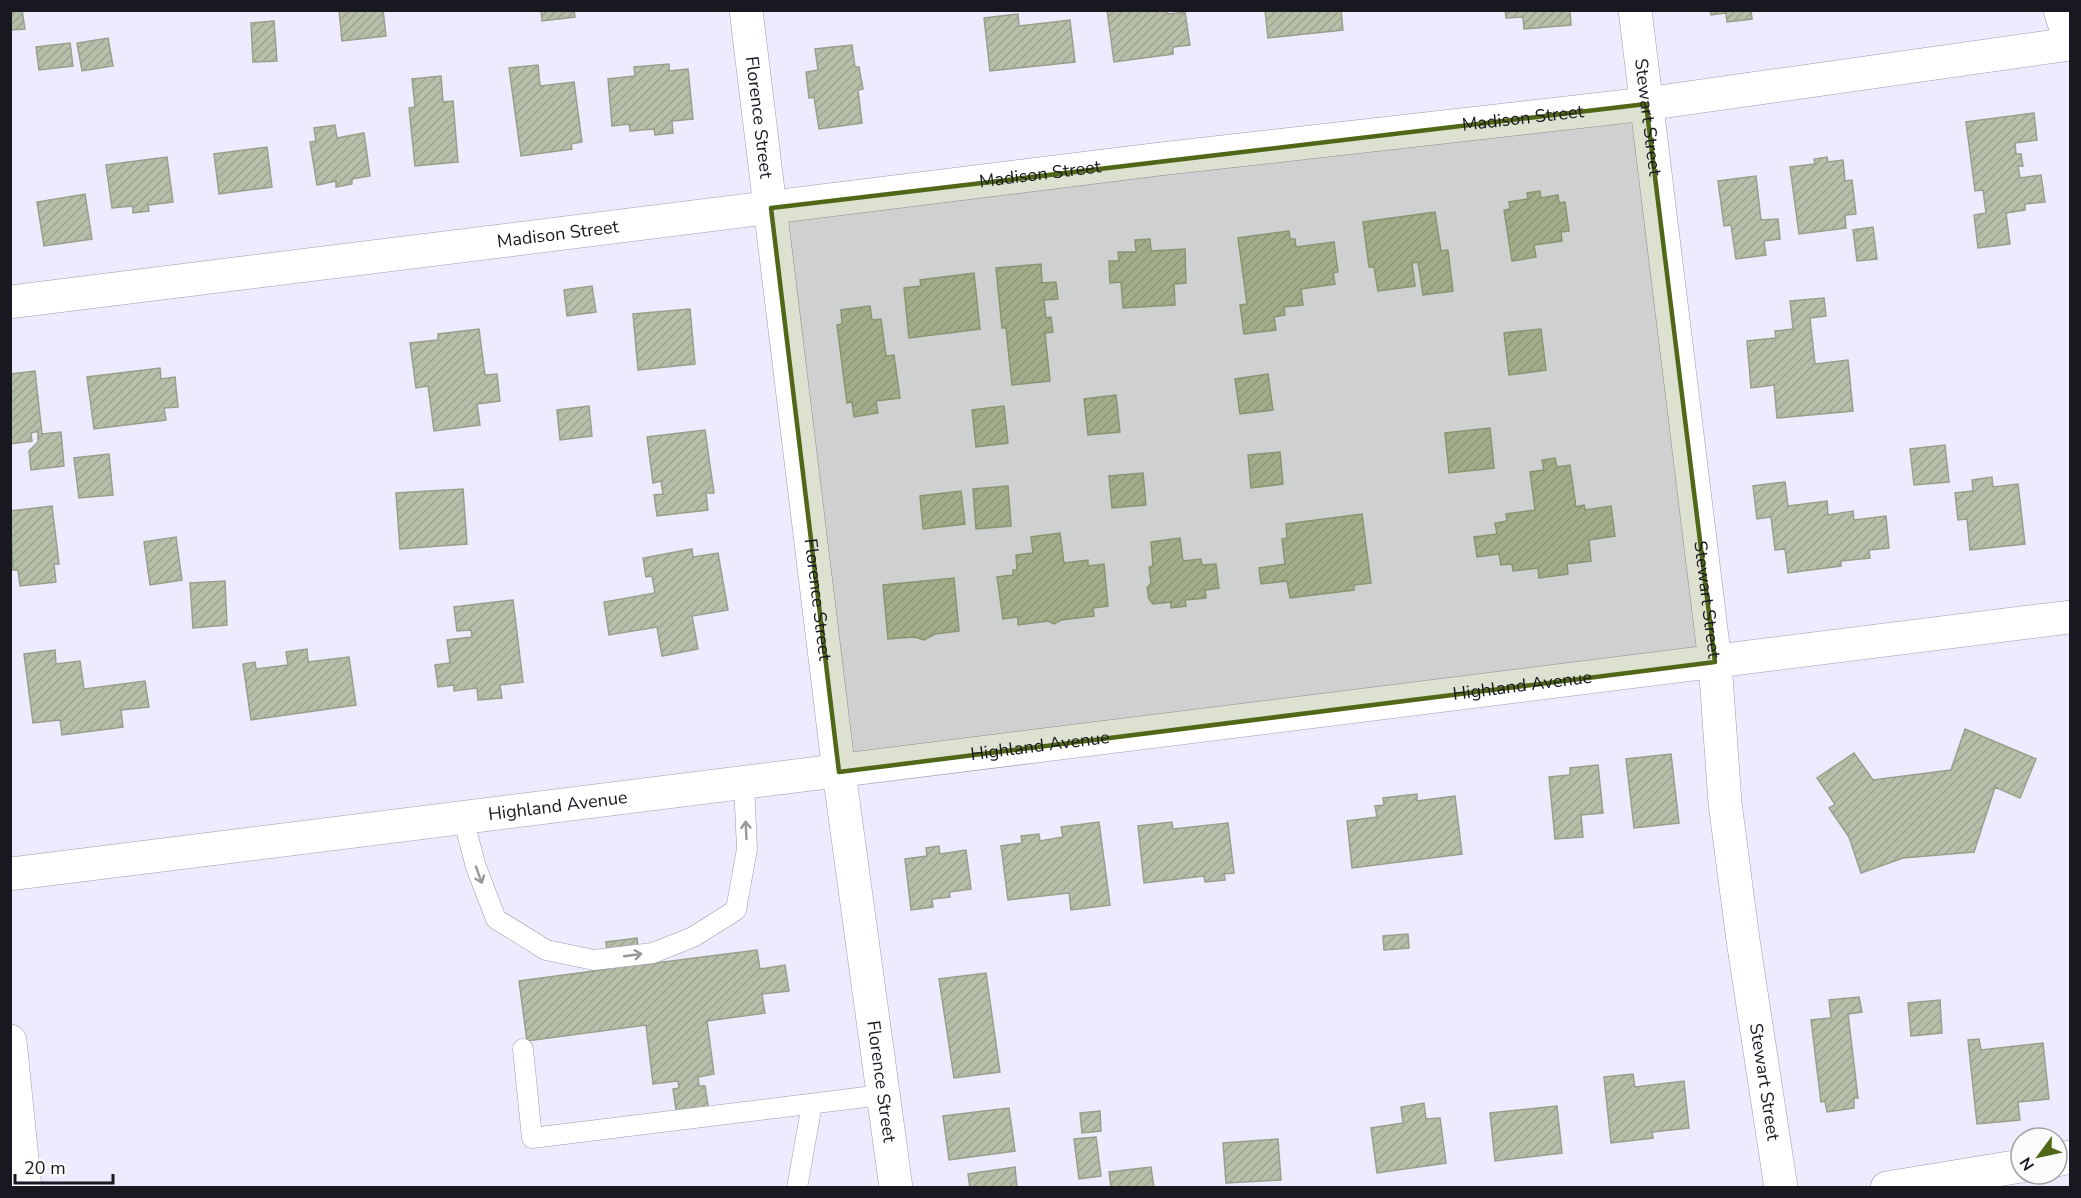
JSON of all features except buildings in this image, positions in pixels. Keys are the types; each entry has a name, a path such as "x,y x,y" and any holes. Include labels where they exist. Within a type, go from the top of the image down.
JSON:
{"street":[{"name":"Florence Street","path":"746,10 839,772 896,1188"},
{"name":"Stewart Street","path":"1635,10 1715,662 1728,826 1781,1188"},
{"path":"2060,10 2070,43"},
{"name":"Madison Street","path":"10,302 1161,159 1646,104 2070,43"},
{"name":"Highland Avenue","path":"10,874 2070,617"},
{"path":"10,1041 25,1188"},
{"path":"1887,1188 2009,1168"}],"lane":[{"path":"463,819 476,867 496,919 546,950 594,960 653,952 693,937 736,910 747,849 744,784"},
{"path":"523,1049 532,1138 882,1095"},
{"path":"797,1188 812,1104"}],"highlighted area":[{"path":"1646,104 1715,662 839,772 771,208"}]}
